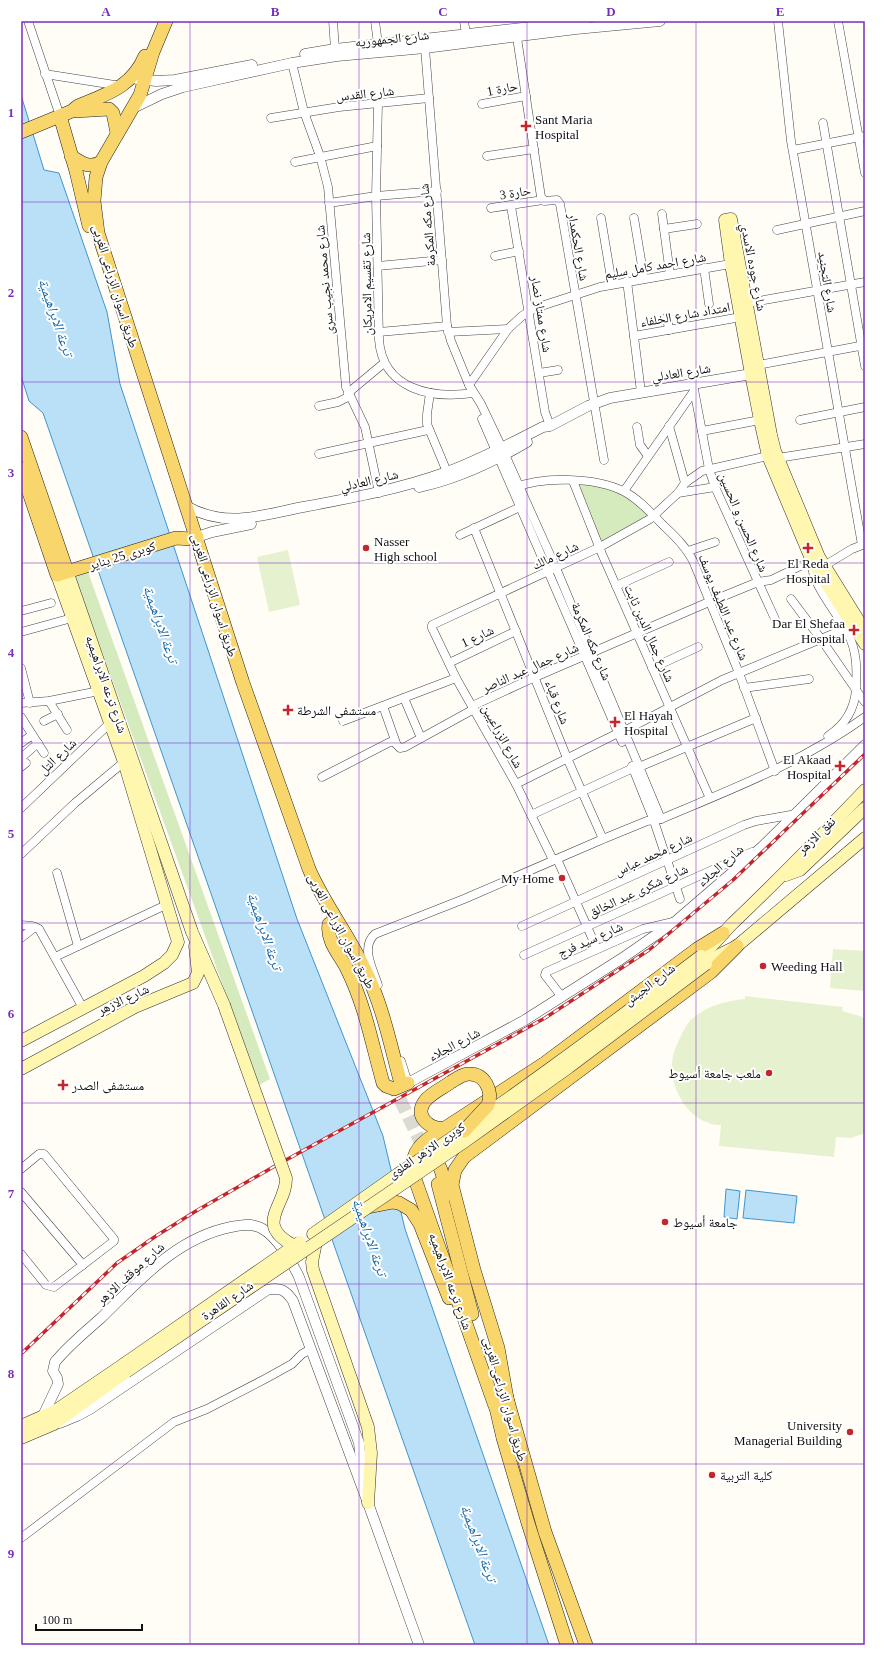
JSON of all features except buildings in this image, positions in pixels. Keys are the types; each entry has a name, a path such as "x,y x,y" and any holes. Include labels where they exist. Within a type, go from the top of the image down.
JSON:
{"main road":[{"path":"136,82 158,21"},
{"path":"27,130 72,111 78,106 136,82 166,21"},
{"name":"طريق اسوان الزراعى الغربى","path":"136,82 140,95 101,162 96,176 94,201 98,233 186,506 194,538 213,598 305,878 316,902 329,924 329,938 350,976 364,1012 383,1083 389,1088 394,1089 401,1082 370,979 356,952 319,891 308,869 213,598"},
{"path":"72,111 80,112 103,108 109,109 113,113 117,133"},
{"name":"طريق اسوان الزراعى الغربى","path":"60,116 92,237 187,526 194,538"},
{"path":"71,156 88,166 95,166 101,162"},
{"name":"شارع جوده الاسدي","path":"735,263 742,308 771,435 773,457"},
{"name":"شارع جوده الاسدي","path":"755,369 760,420 773,457 818,561 864,638"},
{"name":"شارع ترعه الابراهيميه","path":"21,437 68,571 94,661 192,932"},
{"name":"شارع ترعه الابراهيميه","path":"21,469 68,571 72,618 94,661 99,691 124,762 177,935 178,942 176,949"},
{"path":"176,538 187,526"},
{"name":"كوبرى 25 يناير","path":"68,571 176,538 194,538"},
{"name":"شارع الجيش","path":"424,1154 422,1144 455,1126 545,1063 697,948 723,933 782,876 865,790"},
{"name":"نفق الازهر","path":"782,876 800,870 865,808"},
{"name":"نفق الازهر","path":"800,892 815,865 865,818"},
{"path":"474,1150 711,972 737,946 865,838"},
{"path":"192,932 224,1005 286,1178 285,1191 274,1212 276,1229 280,1236 295,1246"},
{"name":"شارع الازهر","path":"21,1068 135,1007 193,983 198,973 192,932"},
{"name":"كوبرى الازهر العلوى","path":"125,1368 368,1207 464,1142 563,1072 704,960 723,933"},
{"name":"كوبرى الازهر العلوى","path":"125,1368 398,1174 455,1126 563,1060 704,960 737,946"},
{"name":"شارع الازهر","path":"21,1042 144,976 164,963 176,949"},
{"path":"455,1126 488,1105 490,1090 485,1081 472,1074 462,1076 451,1082 426,1100 422,1109 423,1119 427,1124 439,1129 455,1126 468,1121 473,1123 479,1133 474,1150"},
{"name":"شارع ترعه الابراهيميه","path":"474,1150 460,1161 452,1180 474,1270 498,1348 508,1404"},
{"name":"طريق اسوان الزراعى الغربى","path":"424,1154 445,1181 463,1252 545,1532 586,1645"},
{"name":"طريق اسوان الزراعى الغربى","path":"424,1154 439,1187 463,1280 486,1357 495,1406 503,1438 567,1645"},
{"name":"شارع ترعه الابراهيميه","path":"424,1154 413,1168 416,1182 495,1406"},
{"path":"368,1207 393,1202 406,1206 416,1215 431,1250 473,1367 503,1438"},
{"path":"316,1242 312,1258 313,1270 368,1427 371,1444 368,1503"},
{"path":"21,1426 55,1411 125,1368"},
{"name":"شارع القاهرة","path":"21,1438 54,1424 125,1368"}],"street":[{"path":"28,21 60,116"},
{"path":"333,21 335,49"},
{"path":"375,21 378,44"},
{"path":"464,21 466,34"},
{"name":"شارع الجمهوريه","path":"134,105 182,87 292,63 337,56 425,48 516,32 541,23 585,21"},
{"name":"شارع الجمهوريه","path":"136,82 185,79 335,49 466,34 516,32 660,21"},
{"name":"شارع التجنيد","path":"778,21 793,150 844,448 863,545"},
{"path":"838,21 862,136 865,173"},
{"path":"516,32 541,197 543,200"},
{"name":"شارع مكه المكرمة","path":"425,48 448,329 469,385 481,404 589,654 636,768 655,818 680,899"},
{"name":"شارع محمد نجيب سرى","path":"292,63 304,112 320,156 328,187 345,380 349,394 362,419 369,443 379,493"},
{"path":"45,74 136,82 152,88 156,97"},
{"name":"حارة 1","path":"482,104 526,96"},
{"name":"شارع القدس","path":"271,118 304,112 429,98"},
{"name":"شارع تقسيم الامريكان","path":"378,103 376,196 379,332 380,348 384,363 395,377 408,385 430,393 452,395 474,394"},
{"path":"823,123 863,345 865,366"},
{"path":"793,150 862,136"},
{"path":"295,162 377,146"},
{"path":"487,156 534,149"},
{"path":"329,203 376,196 437,191"},
{"name":"حارة 3","path":"491,208 543,200"},
{"name":"شارع الحكمدار","path":"543,200 557,200 560,204 604,460"},
{"name":"شارع ممتاز نصار","path":"511,206 545,412 550,426"},
{"path":"777,230 865,211"},
{"path":"662,214 670,274"},
{"path":"601,218 612,284"},
{"path":"634,218 644,278"},
{"path":"664,229 697,224"},
{"path":"495,256 519,251"},
{"path":"378,266 442,260"},
{"name":"شارع احمد كامل سليم","path":"469,385 508,329 529,311 542,305 612,284 735,263"},
{"path":"704,268 709,304"},
{"path":"627,282 641,392"},
{"name":"امتداد شارع الخلفاء","path":"634,336 669,330 742,308 865,282"},
{"path":"667,317 669,330"},
{"path":"379,332 448,329 508,329"},
{"path":"755,369 863,345"},
{"path":"318,406 338,402 384,363"},
{"name":"شارع العادلي","path":"194,538 219,530 436,484 457,476 547,430 550,426 594,403 618,396 641,392 694,387 755,369"},
{"path":"539,373 558,370"},
{"path":"624,491 694,387"},
{"name":"شارع الحسن و الحسين","path":"694,387 709,469 714,487 775,619"},
{"path":"430,393 426,419 428,430 448,472"},
{"path":"800,420 865,407"},
{"path":"702,432 760,420"},
{"path":"669,426 685,483"},
{"path":"637,427 640,445 648,456"},
{"path":"319,454 428,430"},
{"name":"شارع مالك","path":"433,624 600,547 654,516 678,493 685,483 696,474 709,469 773,457 865,444"},
{"name":"شارع العادلي","path":"186,506 209,516 237,520 379,493 448,472 501,453"},
{"name":"شارع عبد اللطيف يوسف","path":"516,488 539,482 573,481 608,485 624,491 636,499 678,539 688,551 694,563 775,769"},
{"name":"شارع جمال الدين ثابت","path":"573,481 616,586 708,794"},
{"path":"678,493 714,487"},
{"name":"شارع مكه المكرمة","path":"516,488 520,507 552,570"},
{"path":"460,535 520,507"},
{"name":"شارع قباء","path":"474,528 581,792 603,839"},
{"path":"688,551 716,542"},
{"name":"شارع جمال عبد الناصر","path":"396,743 402,748 473,708 535,677 638,634 709,602 758,582 768,581 863,545"},
{"name":"شارع جوده الاسدي","path":"818,561 812,571 815,580 845,629 855,654 857,672 856,690"},
{"path":"616,586 670,562"},
{"path":"790,599 822,639 865,702"},
{"path":"21,611 51,603"},
{"path":"21,632 72,618"},
{"name":"شارع الزراعيين","path":"433,624 432,628 456,678 516,784 577,902 598,949"},
{"path":"516,784 738,673 845,629"},
{"name":"شارع 1","path":"449,663 516,631"},
{"path":"652,668 698,647"},
{"path":"21,668 22,679 30,703"},
{"path":"343,721 456,678"},
{"path":"744,688 809,679"},
{"path":"655,818 708,794 775,769 829,736 839,729 850,713 856,690"},
{"path":"21,703 49,701 99,691"},
{"path":"404,698 421,738"},
{"path":"49,701 67,730"},
{"path":"322,778 390,742 396,743 383,706"},
{"path":"44,721 58,714"},
{"path":"21,717 44,752"},
{"path":"401,1082 368,952 368,942 371,937 375,934 464,899 603,839 775,769 832,740 865,717"},
{"path":"531,815 636,768 756,718"},
{"name":"شارع التل","path":"21,808 110,723"},
{"path":"21,743 32,735"},
{"path":"22,763 38,743"},
{"name":"شارع الجلاء","path":"401,1082 486,1042 562,997 676,921 762,847 865,745"},
{"path":"21,854 75,803 124,762"},
{"name":"شارع محمد عباس","path":"522,926 750,823 797,814"},
{"name":"شارع شكرى عبد الخالق","path":"524,955 762,847"},
{"path":"57,873 78,946"},
{"path":"54,957 168,904"},
{"name":"شارع سيد فرج","path":"562,997 545,975 545,972 649,927 676,921"},
{"path":"21,925 39,929 83,1008"},
{"path":"21,938 35,927"},
{"path":"21,1169 39,1154 44,1154 114,1237 114,1241 57,1286 51,1287 46,1285 21,1254"},
{"path":"21,1192 83,1265"},
{"name":"شارع موقف الازهر","path":"42,1418 58,1384 57,1378 53,1371 55,1362 105,1320 155,1266 171,1258 176,1250 203,1236 238,1225 260,1227 277,1242 294,1266 299,1278 359,1444 361,1461 360,1480"},
{"name":"شارع القاهرة","path":"54,1424 66,1421 90,1409 267,1290 274,1288 281,1289 288,1294 311,1349 419,1645"},
{"path":"21,1538 174,1422 207,1409 265,1379 292,1364 302,1354 311,1349"}],"green space":[{"path":"574,481 622,491 654,516 600,547"},
{"path":"288,550 300,605 269,612 257,557"},
{"path":"88,572 270,1079 259,1085 75,577"},
{"path":"833,949 865,951 865,991 830,988"},
{"name":"ملعب جامعة أسيوط","path":"745,996 843,1007 842,1011 865,1019 865,1133 851,1138 836,1137 834,1157 719,1146 721,1125 712,1124 700,1119 686,1107 681,1100 674,1082 672,1061 673,1054 685,1027 693,1018 705,1010 724,1002 745,999"}],"water":[{"name":"ترعة الابراهيمية","path":"21,95 44,170 59,173 107,312 120,384 297,919 383,1136 405,1229 549,1645 475,1645 43,413 29,401 21,376"},
{"path":"726,1189 740,1191 737,1219 724,1217"},
{"path":"746,1190 797,1196 794,1223 743,1218"}],"tunnel":[{"path":"393,1082 426,1154"}],"railway":[{"path":"21,1354 117,1263 156,1236 196,1211 275,1166 545,1018 649,950 733,880 865,754"}],"place":[{"name":"Sant Maria Hospital","path":"526,126"},
{"name":"Nasser High school","path":"366,548"},
{"name":"El Reda Hospital","path":"808,548"},
{"name":"Dar El Shefaa Hospital","path":"854,630"},
{"name":"مستشفى الشرطة","path":"288,710"},
{"name":"El Hayah Hospital","path":"615,722"},
{"name":"El Akaad Hospital","path":"840,766"},
{"name":"My Home","path":"562,878"},
{"name":"Weeding Hall","path":"763,966"},
{"name":"ملعب جامعة أسيوط","path":"769,1073"},
{"name":"مستشفى الصدر","path":"63,1085"},
{"name":"جامعة أسيوط","path":"665,1222"},
{"name":"University Managerial Building","path":"850,1432"},
{"name":"كلية التربية","path":"712,1475"}]}
